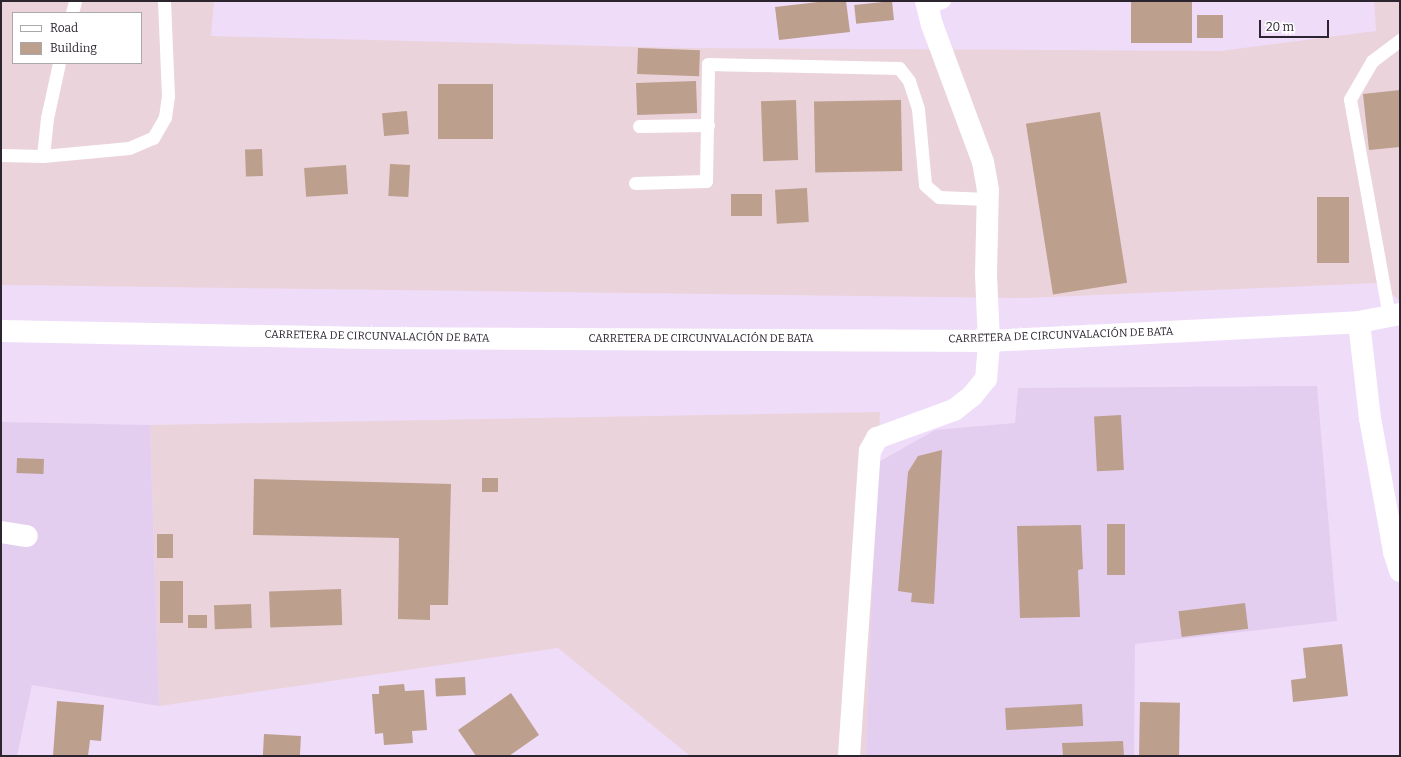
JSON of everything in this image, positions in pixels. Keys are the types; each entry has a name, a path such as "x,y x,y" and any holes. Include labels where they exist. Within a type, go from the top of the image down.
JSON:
{"main road":[{"path":"849,756 870,451 877,438 954,410 972,396 986,379 989,341 986,275 987,199 983,162 969,130 932,3"},
{"name":"CARRETERA DE CIRCUNVALACIÓN DE BATA","path":"1,331 369,338 989,341 1359,322 1395,315"},
{"path":"1359,322 1370,418 1394,552 1400,571"},
{"path":"1,532 27,536"}],"lane":[{"path":"72,12 75,1"},
{"path":"1,155 43,156 129,148 153,138 165,117 168,96 164,1"},
{"path":"1395,315 1350,99 1372,61 1400,40"},
{"path":"43,156 59,64"},
{"path":"635,183 706,181 708,64 899,68 909,81 918,109 925,185 939,197 987,199"},
{"path":"639,126 708,125"}],"shaded area":[{"path":"1,1 214,1 211,36 683,48 1220,51 1376,31 1374,1 1400,1 1400,301 1379,283 1026,298 1,285"},
{"path":"1317,386 1337,621 1135,644 1134,756 866,756 877,463 935,430 1015,423 1018,388"},
{"path":"880,412 866,756 690,756 558,648 159,706 150,425"},
{"path":"1,422 150,425 159,706 32,685 17,756 1,756"}],"building":[{"path":"827,1 846,1 850,32 779,40 775,7"},
{"path":"892,1 894,20 856,24 854,5"},
{"path":"1131,1 1192,1 1192,43 1131,43"},
{"path":"1197,15 1223,15 1223,38 1197,38"},
{"path":"638,48 700,50 699,76 637,74"},
{"path":"696,81 697,113 637,115 636,83"},
{"path":"438,84 493,84 493,139 438,139"},
{"path":"1400,90 1400,147 1369,150 1363,94"},
{"path":"796,100 798,160 763,161 761,101"},
{"path":"901,100 902,171 815,173 814,102"},
{"path":"407,111 409,134 384,136 382,113"},
{"path":"1100,112 1127,283 1053,295 1026,124"},
{"path":"262,149 263,176 246,177 245,150"},
{"path":"390,164 410,165 408,197 388,196"},
{"path":"346,165 348,194 306,197 304,168"},
{"path":"807,188 809,222 777,224 775,190"},
{"path":"731,194 762,194 762,216 731,216"},
{"path":"1317,197 1349,197 1349,263 1317,263"},
{"path":"1121,415 1124,470 1097,471 1094,416"},
{"path":"942,450 934,604 911,602 912,593 898,591 908,472 918,456"},
{"path":"17,458 44,459 43,474 16,473"},
{"path":"482,478 498,478 498,492 482,492"},
{"path":"254,479 451,484 448,605 430,605 430,620 398,619 399,538 253,535"},
{"path":"1107,524 1125,524 1125,575 1107,575"},
{"path":"1081,525 1083,569 1078,570 1080,617 1020,618 1017,526"},
{"path":"157,534 173,534 173,558 157,558"},
{"path":"160,581 183,581 183,623 160,623"},
{"path":"341,589 342,625 270,627 269,592"},
{"path":"1245,603 1248,629 1182,637 1178,611"},
{"path":"251,604 252,628 215,629 214,605"},
{"path":"188,615 207,615 207,628 188,628"},
{"path":"1342,644 1348,696 1293,702 1291,680 1306,678 1303,648"},
{"path":"465,677 466,695 436,697 435,679"},
{"path":"404,684 405,691 424,690 427,730 412,731 413,743 384,745 383,733 375,734 372,694 379,694 379,686"},
{"path":"511,693 539,735 509,756 476,756 458,730"},
{"path":"57,701 104,705 101,741 90,740 88,756 53,756"},
{"path":"1140,702 1180,703 1179,756 1139,756"},
{"path":"1082,704 1083,726 1006,730 1005,708"},
{"path":"264,734 301,736 300,756 263,756"},
{"path":"1123,741 1124,756 1063,756 1062,743"}]}
